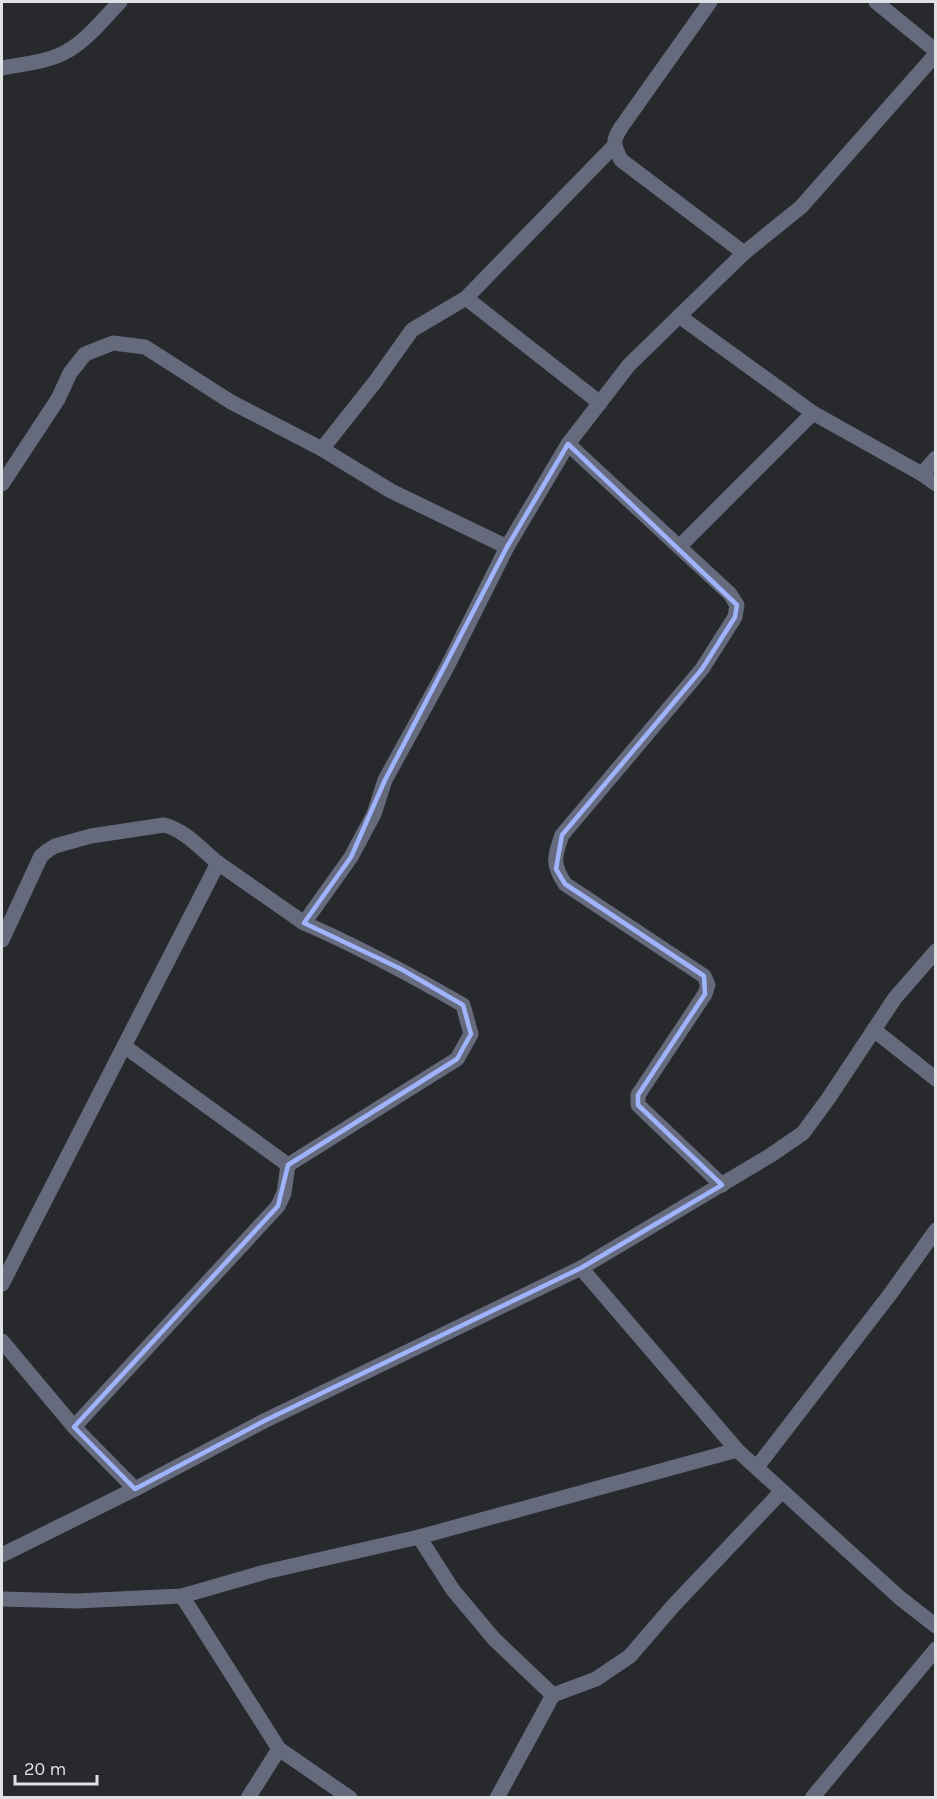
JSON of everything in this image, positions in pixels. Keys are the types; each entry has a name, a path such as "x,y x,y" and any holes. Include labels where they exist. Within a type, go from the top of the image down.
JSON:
{"street":[{"path":"2,68 53,57 69,50 120,2"},
{"path":"710,2 615,136 614,146 621,160 744,253"},
{"path":"304,923 351,857 374,814 385,780 447,667 507,547 568,444 629,365 744,253 801,207 936,52 876,2"},
{"path":"322,449 375,382 412,330 466,298 614,146"},
{"path":"466,298 600,403"},
{"path":"679,316 813,413 936,484"},
{"path":"2,484 58,399 70,373 85,354 113,343 145,347 231,402 322,449 391,491 507,547"},
{"path":"679,548 813,413"},
{"path":"568,444 730,594 737,605 735,617 702,669 562,835 556,852 556,869 565,884 704,976 708,985 705,994 638,1095 638,1105 722,1185"},
{"path":"922,474 936,458"},
{"path":"2,940 41,856 55,846 91,836 164,825 182,833 219,863 304,923 374,955 463,1005 471,1034 457,1059 288,1165 284,1192 278,1206 74,1427"},
{"path":"2,1284 219,863"},
{"path":"2,1555 266,1420 581,1268 722,1185 803,1133 895,998 936,951"},
{"path":"874,1030 936,1079"},
{"path":"124,1046 288,1165"},
{"path":"757,1467 891,1293 936,1230"},
{"path":"581,1268 738,1450 900,1598 936,1626"},
{"path":"2,1341 74,1427 135,1489"},
{"path":"2,1599 76,1601 182,1596 265,1572 419,1537 738,1450"},
{"path":"497,1797 553,1695 596,1679 630,1656 673,1606 782,1491"},
{"path":"419,1537 460,1598 494,1639 553,1695"},
{"path":"182,1596 279,1749 350,1797"},
{"path":"812,1797 936,1649"},
{"path":"248,1797 279,1749"}],"highlighted area":[{"path":"568,444 737,605 735,617 702,669 562,835 556,869 565,884 704,976 705,994 638,1095 638,1105 722,1185 581,1268 266,1420 135,1489 74,1427 278,1206 288,1165 457,1059 471,1034 463,1005 401,969 304,923 351,857 385,780 507,547"}]}
